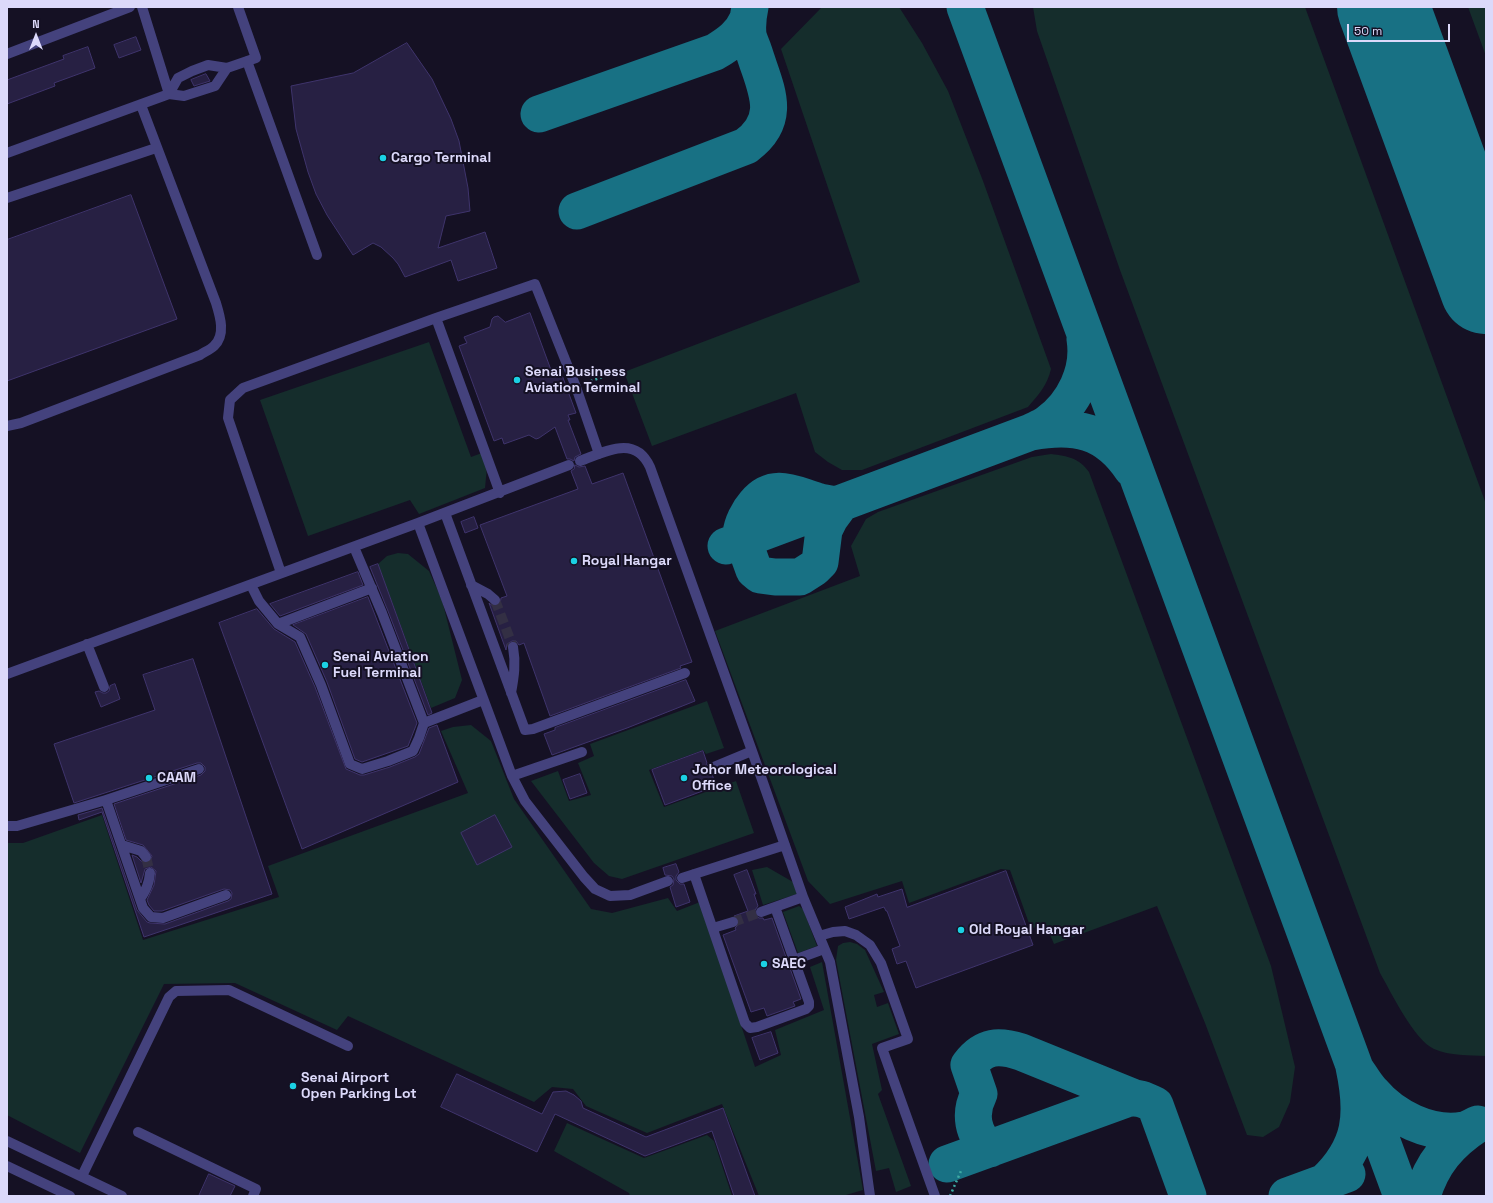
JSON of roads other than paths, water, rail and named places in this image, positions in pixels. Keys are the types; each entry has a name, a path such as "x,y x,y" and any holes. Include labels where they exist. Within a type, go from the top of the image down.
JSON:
{"street":[{"path":"7,54 130,7"},
{"path":"142,7 169,94"},
{"path":"169,94 178,78 192,71 208,65 227,68 256,58 238,7"},
{"path":"247,61 317,255"},
{"path":"7,153 169,94 184,96 214,86 227,68"},
{"path":"7,426 21,423 200,355 215,345 221,333 221,319 216,303 156,148 141,105"},
{"path":"7,198 156,148"},
{"path":"281,573 228,418 230,400 243,388 535,284 576,387 599,454"},
{"path":"436,318 500,493"},
{"path":"580,461 618,448 629,448 639,452 646,458 803,897 830,962 859,1117 870,1196"},
{"path":"7,674 500,493 569,465"},
{"path":"445,513 525,730 533,729 685,673"},
{"path":"418,523 512,776 526,800 584,878 595,889 610,896 630,894 668,881"},
{"path":"251,585 259,601 278,624 300,637 350,764 362,769 388,761 413,751 424,723 372,588 354,547"},
{"path":"471,585 488,594 495,600"},
{"path":"278,624 372,588"},
{"path":"88,644 104,686"},
{"path":"511,693 515,674 513,647"},
{"path":"424,723 483,700"},
{"path":"711,768 752,751"},
{"path":"512,776 582,752"},
{"path":"7,826 17,826 106,800 199,769"},
{"path":"106,800 143,908 152,917 163,918 226,895"},
{"path":"682,878 785,845"},
{"path":"122,846 141,851 146,858"},
{"path":"140,899 146,890 150,873"},
{"path":"694,874 746,1023 750,1028 757,1027 806,1009 809,1006 809,1002 774,907"},
{"path":"761,912 803,897"},
{"path":"713,928 733,922"},
{"path":"819,936 832,932 845,931 856,935 870,945 881,963 908,1039 882,1048 935,1196"},
{"path":"794,960 824,949"},
{"path":"82,1176 169,997 176,990 229,990 348,1046"},
{"path":"138,1132 256,1189 253,1196"},
{"path":"7,1141 122,1196"},
{"path":"7,1166 70,1196"}],"tunnel":[{"path":"495,600 513,647"},
{"path":"146,857 150,873"},
{"path":"733,922 761,912"}],"place":[{"name":"Cargo Terminal","path":"383,158"},
{"name":"Senai Business Aviation Terminal","path":"517,380"},
{"name":"Royal Hangar","path":"574,561"},
{"name":"Senai Aviation Fuel Terminal","path":"325,665"},
{"name":"CAAM","path":"149,778"},
{"name":"Johor Meteorological Office","path":"684,778"},
{"name":"Old Royal Hangar","path":"961,930"},
{"name":"SAEC","path":"764,964"},
{"name":"Senai Airport Open Parking Lot","path":"293,1086"}]}
